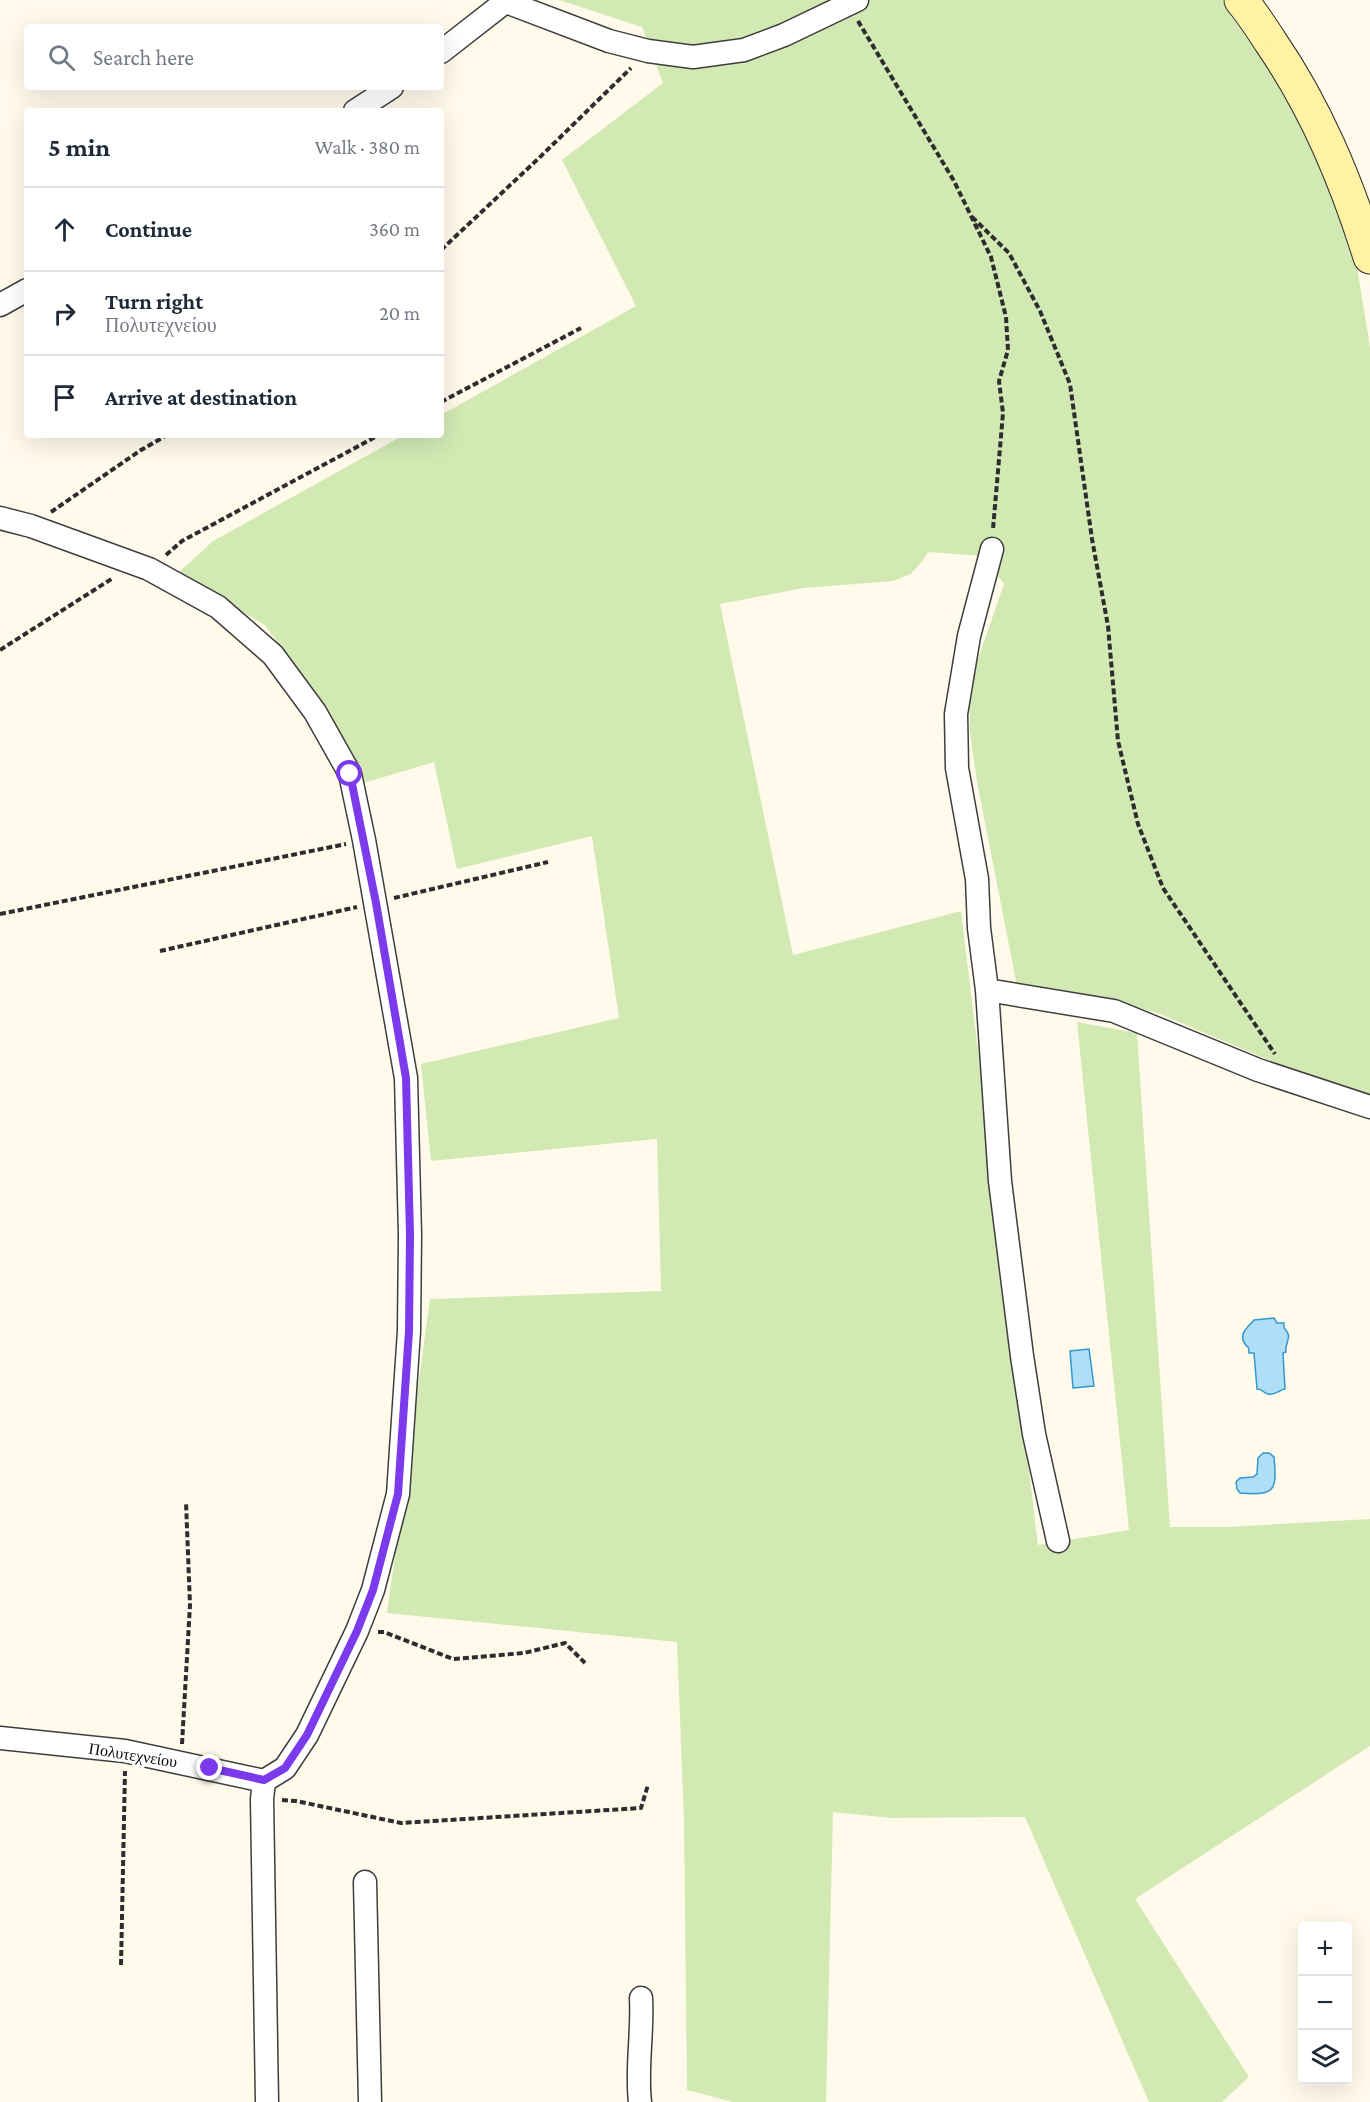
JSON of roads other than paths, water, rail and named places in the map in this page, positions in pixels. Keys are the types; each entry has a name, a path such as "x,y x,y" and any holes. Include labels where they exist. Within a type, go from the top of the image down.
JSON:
{"street":[{"path":"1241,0 1311,106 1355,208 1370,257"},
{"path":"444,50 467,34 503,1 609,40 648,51 693,57 744,50 784,35 853,2"},
{"path":"360,108 387,90"},
{"path":"0,305 24,292"},
{"path":"0,518 31,526 142,567 218,607 273,655 315,712 350,774 364,840 406,1078 410,1235 409,1331 398,1494 373,1590 357,1631 307,1735 285,1768 263,1790 267,2102"},
{"path":"992,549 969,636 956,714 957,768 977,879 1000,1182 1022,1356 1034,1434 1058,1541"},
{"path":"987,990 1114,1011 1258,1071 1370,1107"},
{"name":"Πολυτεχνείου","path":"0,1738 125,1751 181,1762 263,1790"},
{"path":"365,1882 370,2102"},
{"path":"640,2102 638,2088 641,1998"}],"water":[{"path":"1274,1318 1277,1323 1284,1323 1288,1337 1286,1352 1283,1353 1285,1389 1270,1394 1257,1389 1254,1353 1249,1353 1243,1337 1254,1320"},
{"path":"1089,1349 1094,1386 1073,1388 1070,1351"},
{"path":"1263,1453 1269,1453 1274,1457 1275,1477 1272,1488 1261,1493 1240,1493 1236,1482 1240,1478 1253,1477 1257,1474 1258,1458"}]}
